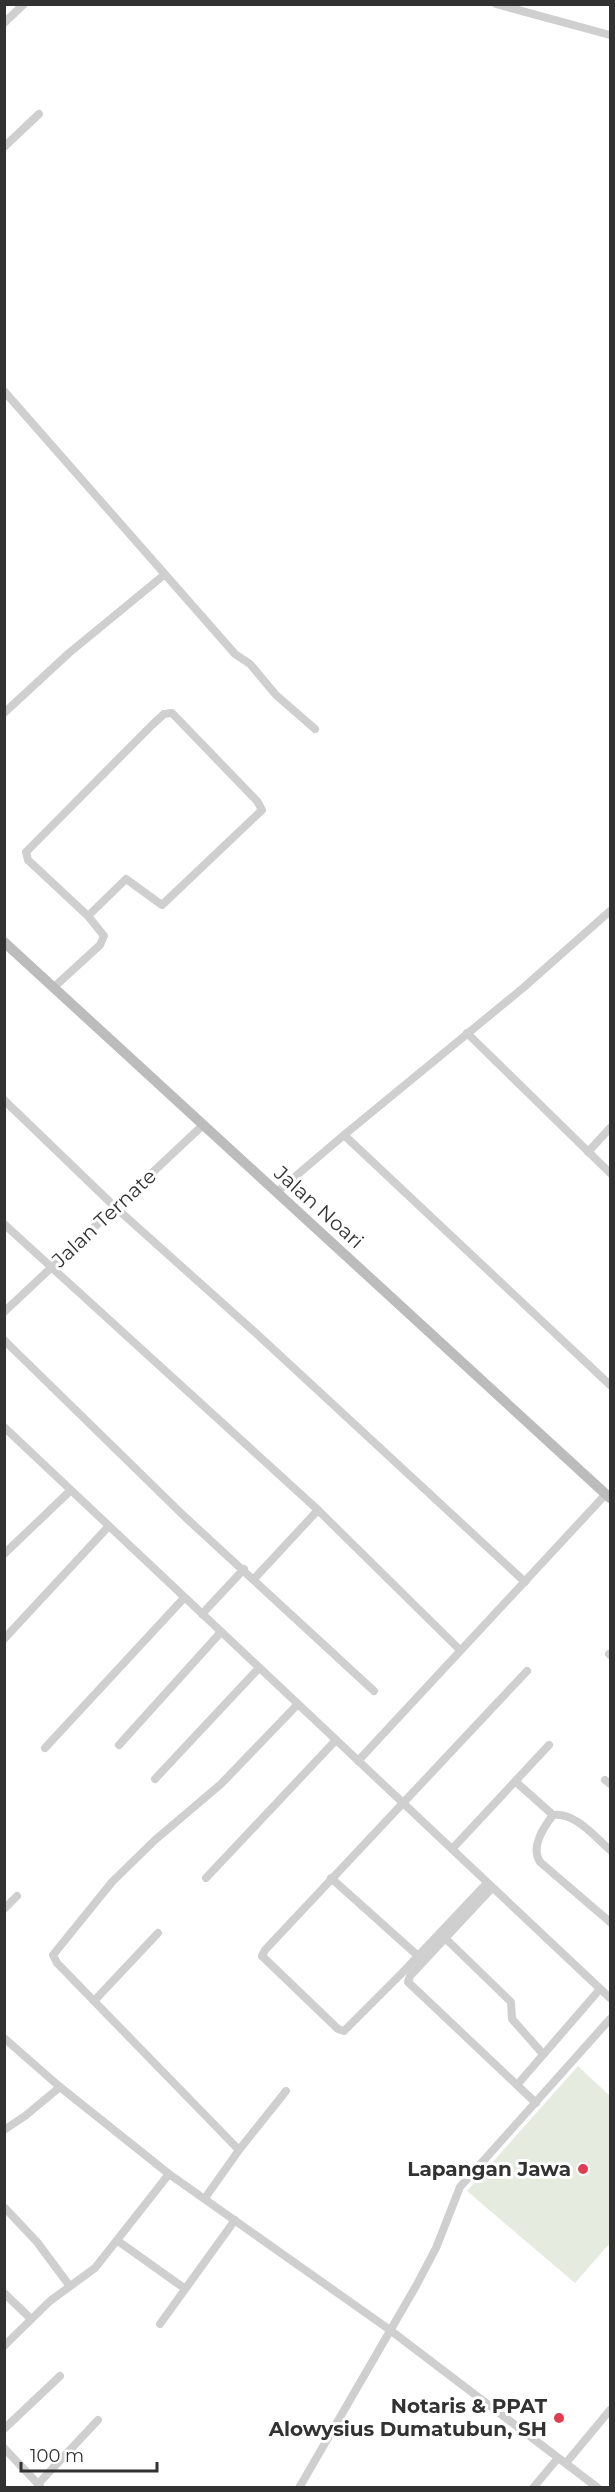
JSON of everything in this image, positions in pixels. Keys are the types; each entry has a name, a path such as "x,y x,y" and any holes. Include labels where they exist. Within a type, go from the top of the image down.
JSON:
{"street":[{"path":"4,23 24,4"},
{"path":"496,4 610,35"},
{"path":"4,147 39,114"},
{"path":"4,391 235,654 250,664 276,695 315,729"},
{"path":"4,713 69,653 164,575"},
{"path":"52,988 100,945 104,939 104,933 28,860 27,852 152,725 164,714 172,713 257,801 262,810 162,905 126,879 88,916"},
{"path":"277,1192 610,911"},
{"name":"Jalan Noari","path":"4,942 608,1496"},
{"path":"467,1033 610,1173"},
{"path":"4,1100 115,1207 266,1342 525,1582"},
{"name":"Jalan Ternate","path":"4,1312 203,1125"},
{"path":"588,1152 610,1128"},
{"path":"344,1134 610,1385"},
{"path":"4,1224 318,1510 460,1650"},
{"path":"4,1340 145,1479 374,1691"},
{"path":"4,1427 610,1998"},
{"path":"4,1554 70,1491"},
{"path":"358,1761 460,1650 608,1496"},
{"path":"254,1579 318,1510"},
{"path":"4,1639 108,1527"},
{"path":"202,1614 244,1569"},
{"path":"45,1748 184,1598"},
{"path":"119,1745 221,1632"},
{"path":"155,1779 259,1668"},
{"path":"489,1885 346,2029 341,2031 262,1956 331,1878 404,1805 528,1671"},
{"path":"239,2150 57,1964 53,1955 112,1882 155,1840 221,1784 298,1704"},
{"path":"206,1878 336,1740"},
{"path":"452,1849 549,1745"},
{"path":"516,1782 553,1815 566,1815 610,1850"},
{"path":"553,1815 538,1841 538,1860 610,1922"},
{"path":"331,1878 417,1955"},
{"path":"489,1885 410,1976 408,1982 534,2102"},
{"path":"4,1909 17,1896"},
{"path":"94,2001 158,1933"},
{"path":"445,1938 511,2002 512,2019 543,2054"},
{"path":"519,2086 543,2054 600,1989"},
{"path":"299,2487 436,2248 460,2187 610,2019"},
{"path":"4,2038 60,2087 169,2174 390,2330 598,2487"},
{"path":"4,2130 60,2087"},
{"path":"205,2198 239,2150 286,2091"},
{"path":"4,2346 30,2318 69,2285 96,2268 169,2174"},
{"path":"5,2208 37,2242 69,2285"},
{"path":"160,2324 234,2220"},
{"path":"118,2241 184,2288"},
{"path":"4,2293 30,2318"},
{"path":"4,2429 60,2376"},
{"path":"566,2463 610,2410"},
{"path":"4,2448 40,2486 98,2420"},
{"path":"532,2487 558,2458"}],"shaded area":[{"path":"578,2066 610,2096 610,2243 575,2283 467,2191"}],"place":[{"name":"Lapangan Jawa","path":"583,2169"},
{"name":"Notaris & PPAT Alowysius Dumatubun, SH","path":"559,2418"}]}
